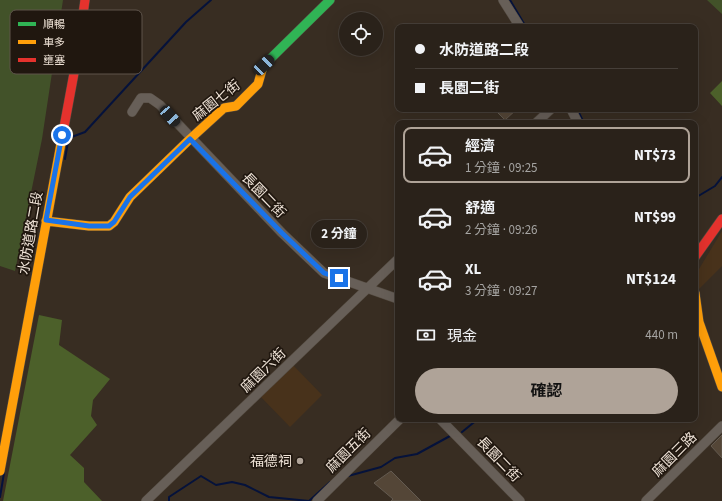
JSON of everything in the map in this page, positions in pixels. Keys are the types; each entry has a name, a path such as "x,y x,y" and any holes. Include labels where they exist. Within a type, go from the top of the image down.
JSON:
{"street":[{"name":"水防道路二段","path":"84,10 85,0"},
{"name":"麻園七街","path":"46,220 89,226 109,226 114,222 130,197 190,139 224,108 236,106 258,84 264,65 330,0"},
{"path":"503,0 518,24"},
{"name":"水防道路二段","path":"0,471 74,74"},
{"name":"長園二街","path":"132,112 141,98 150,98 160,105 190,139 282,233 324,273 395,298"},
{"path":"539,120 548,112"},
{"path":"698,253 722,219"},
{"name":"麻園六街","path":"146,501 395,262"},
{"path":"698,315 699,322 722,387"},
{"name":"麻園五街","path":"317,501 397,422"},
{"name":"長園二街","path":"443,422 520,501"},
{"name":"麻園三路","path":"646,501 722,426"}],"shaded area":[{"path":"722,231 722,266 699,289 698,271"},
{"path":"292,364 322,395 290,427 260,396"}],"green space":[{"path":"0,0 63,0 61,10 10,10 10,74 52,74 42,139 15,271 0,266"},
{"path":"707,0 722,0 722,14"},
{"path":"722,81 722,106 710,93"},
{"path":"39,315 62,320 59,345 110,379 93,400 91,416 97,425 70,455 84,468 84,482 102,501 3,501"}],"building":[{"path":"497,112 514,112 505,120"},
{"path":"722,435 722,458 711,446"},
{"path":"391,471 421,501 391,501 393,499 374,483"}],"waterway":[{"path":"142,70 186,22 211,0"},
{"path":"510,0 524,24"},
{"path":"69,138 85,132 138,74"},
{"path":"578,112 582,120"},
{"path":"65,159 70,130"},
{"path":"698,196 715,186 722,177"},
{"path":"462,432 474,422"},
{"path":"348,476 381,467 395,458 417,454 450,436"},
{"path":"0,497 4,473"},
{"path":"169,501 169,497 201,476 216,485 232,482 245,485 269,497 309,501 330,482"}],"traffic: fast":[{"path":"262,70 264,65 330,0"}],"traffic: slow":[{"path":"46,221 89,226 109,226 114,222 130,197 190,139 224,108 236,106 258,84 262,70"},
{"path":"0,471 62,138"},
{"path":"698,315 699,322 722,387"}],"traffic: jam":[{"path":"84,10 85,0"},
{"path":"62,138 74,74"},
{"path":"698,253 722,219"}],"place":[{"name":"福德祠","path":"300,461"}],"route":[{"path":"62,135 46,220 99,227 109,226 114,222 130,197 190,139 282,233 324,273 339,278"}]}
